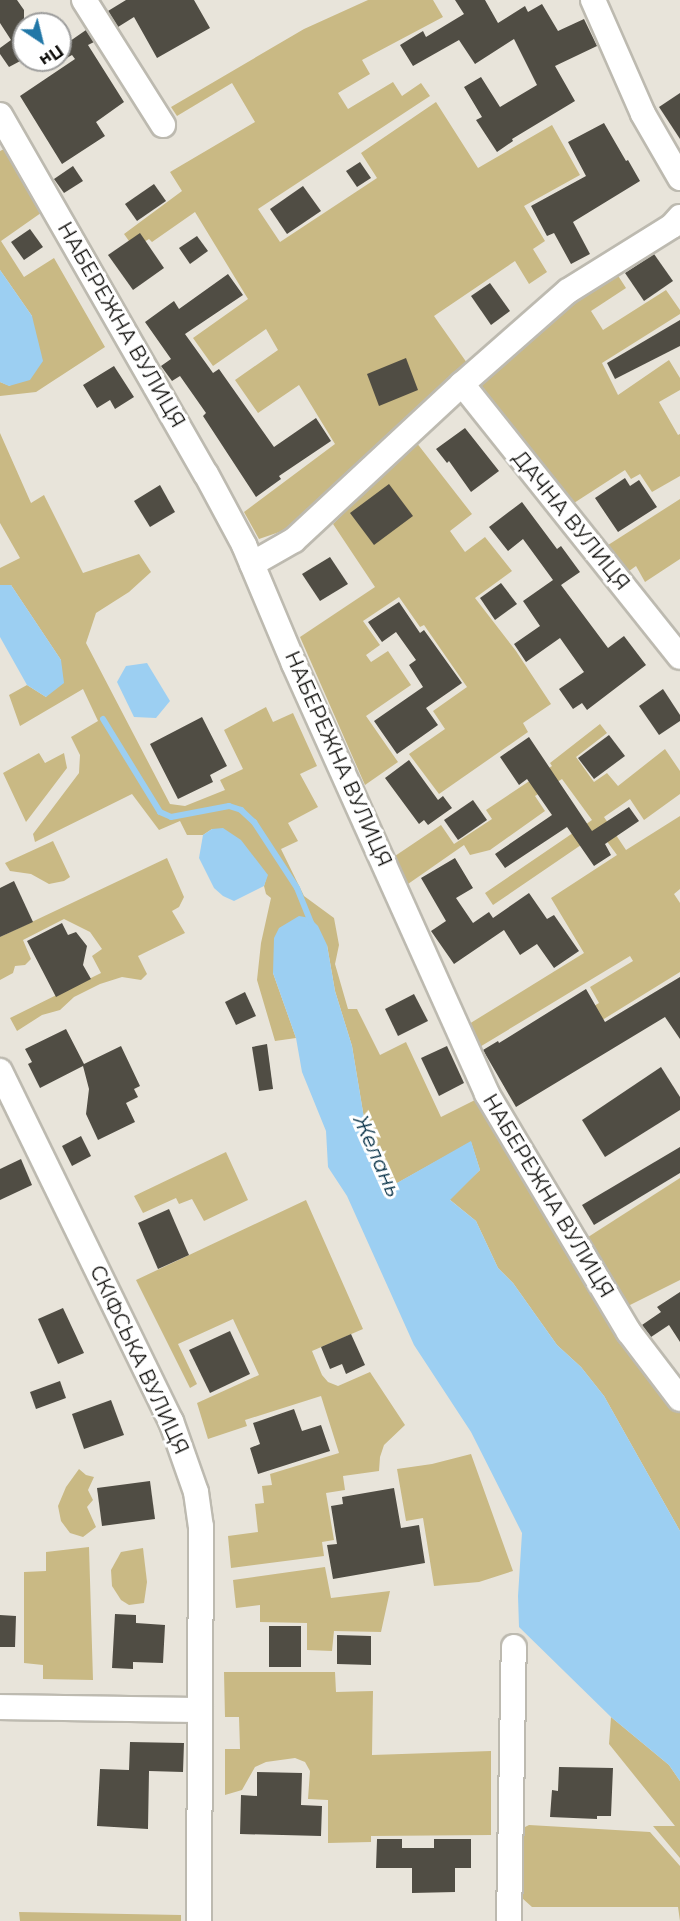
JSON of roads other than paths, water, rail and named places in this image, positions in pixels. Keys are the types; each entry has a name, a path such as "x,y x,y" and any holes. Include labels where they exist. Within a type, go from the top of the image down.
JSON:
{"street":[{"path":"84,0 163,125"},
{"path":"593,0 643,114 680,178"},
{"name":"НАБЕРЕЖНА ВУЛИЦЯ","path":"0,115 206,474 252,564 487,1094 629,1332 680,1399"},
{"path":"252,564 294,540 462,384 568,291 672,226 680,217"},
{"name":"ДАЧНА ВУЛИЦЯ","path":"462,384 680,657"},
{"name":"СКІФСЬКА ВУЛИЦЯ","path":"0,1071 171,1421 196,1492 201,1526 199,1921"},
{"path":"509,1921 514,1647"},
{"path":"0,1707 200,1710"}],"water":[{"path":"0,270 32,316 43,361 30,380 9,386 0,382"},
{"path":"0,585 11,585 61,660 64,683 46,697 27,685 0,637"},
{"path":"147,663 170,701 156,718 134,717 117,682 126,666"},
{"path":"223,828 241,840 268,875 264,886 234,901 223,896 214,888 199,858 203,835 212,829"},
{"path":"299,916 310,918 318,926 327,945 335,991 352,1046 368,1142 390,1187 471,1141 480,1170 450,1200 476,1221 498,1268 513,1283 557,1345 581,1367 604,1396 680,1531 680,1781 669,1765 611,1717 519,1627 518,1596 522,1533 471,1432 414,1345 347,1196 328,1167 326,1131 302,1072 296,1038 273,973 274,938 279,928"}],"waterway":[{"name":"Желань","path":"103,719 160,812 171,817 229,806 241,810 254,822 297,888 311,923"}]}
